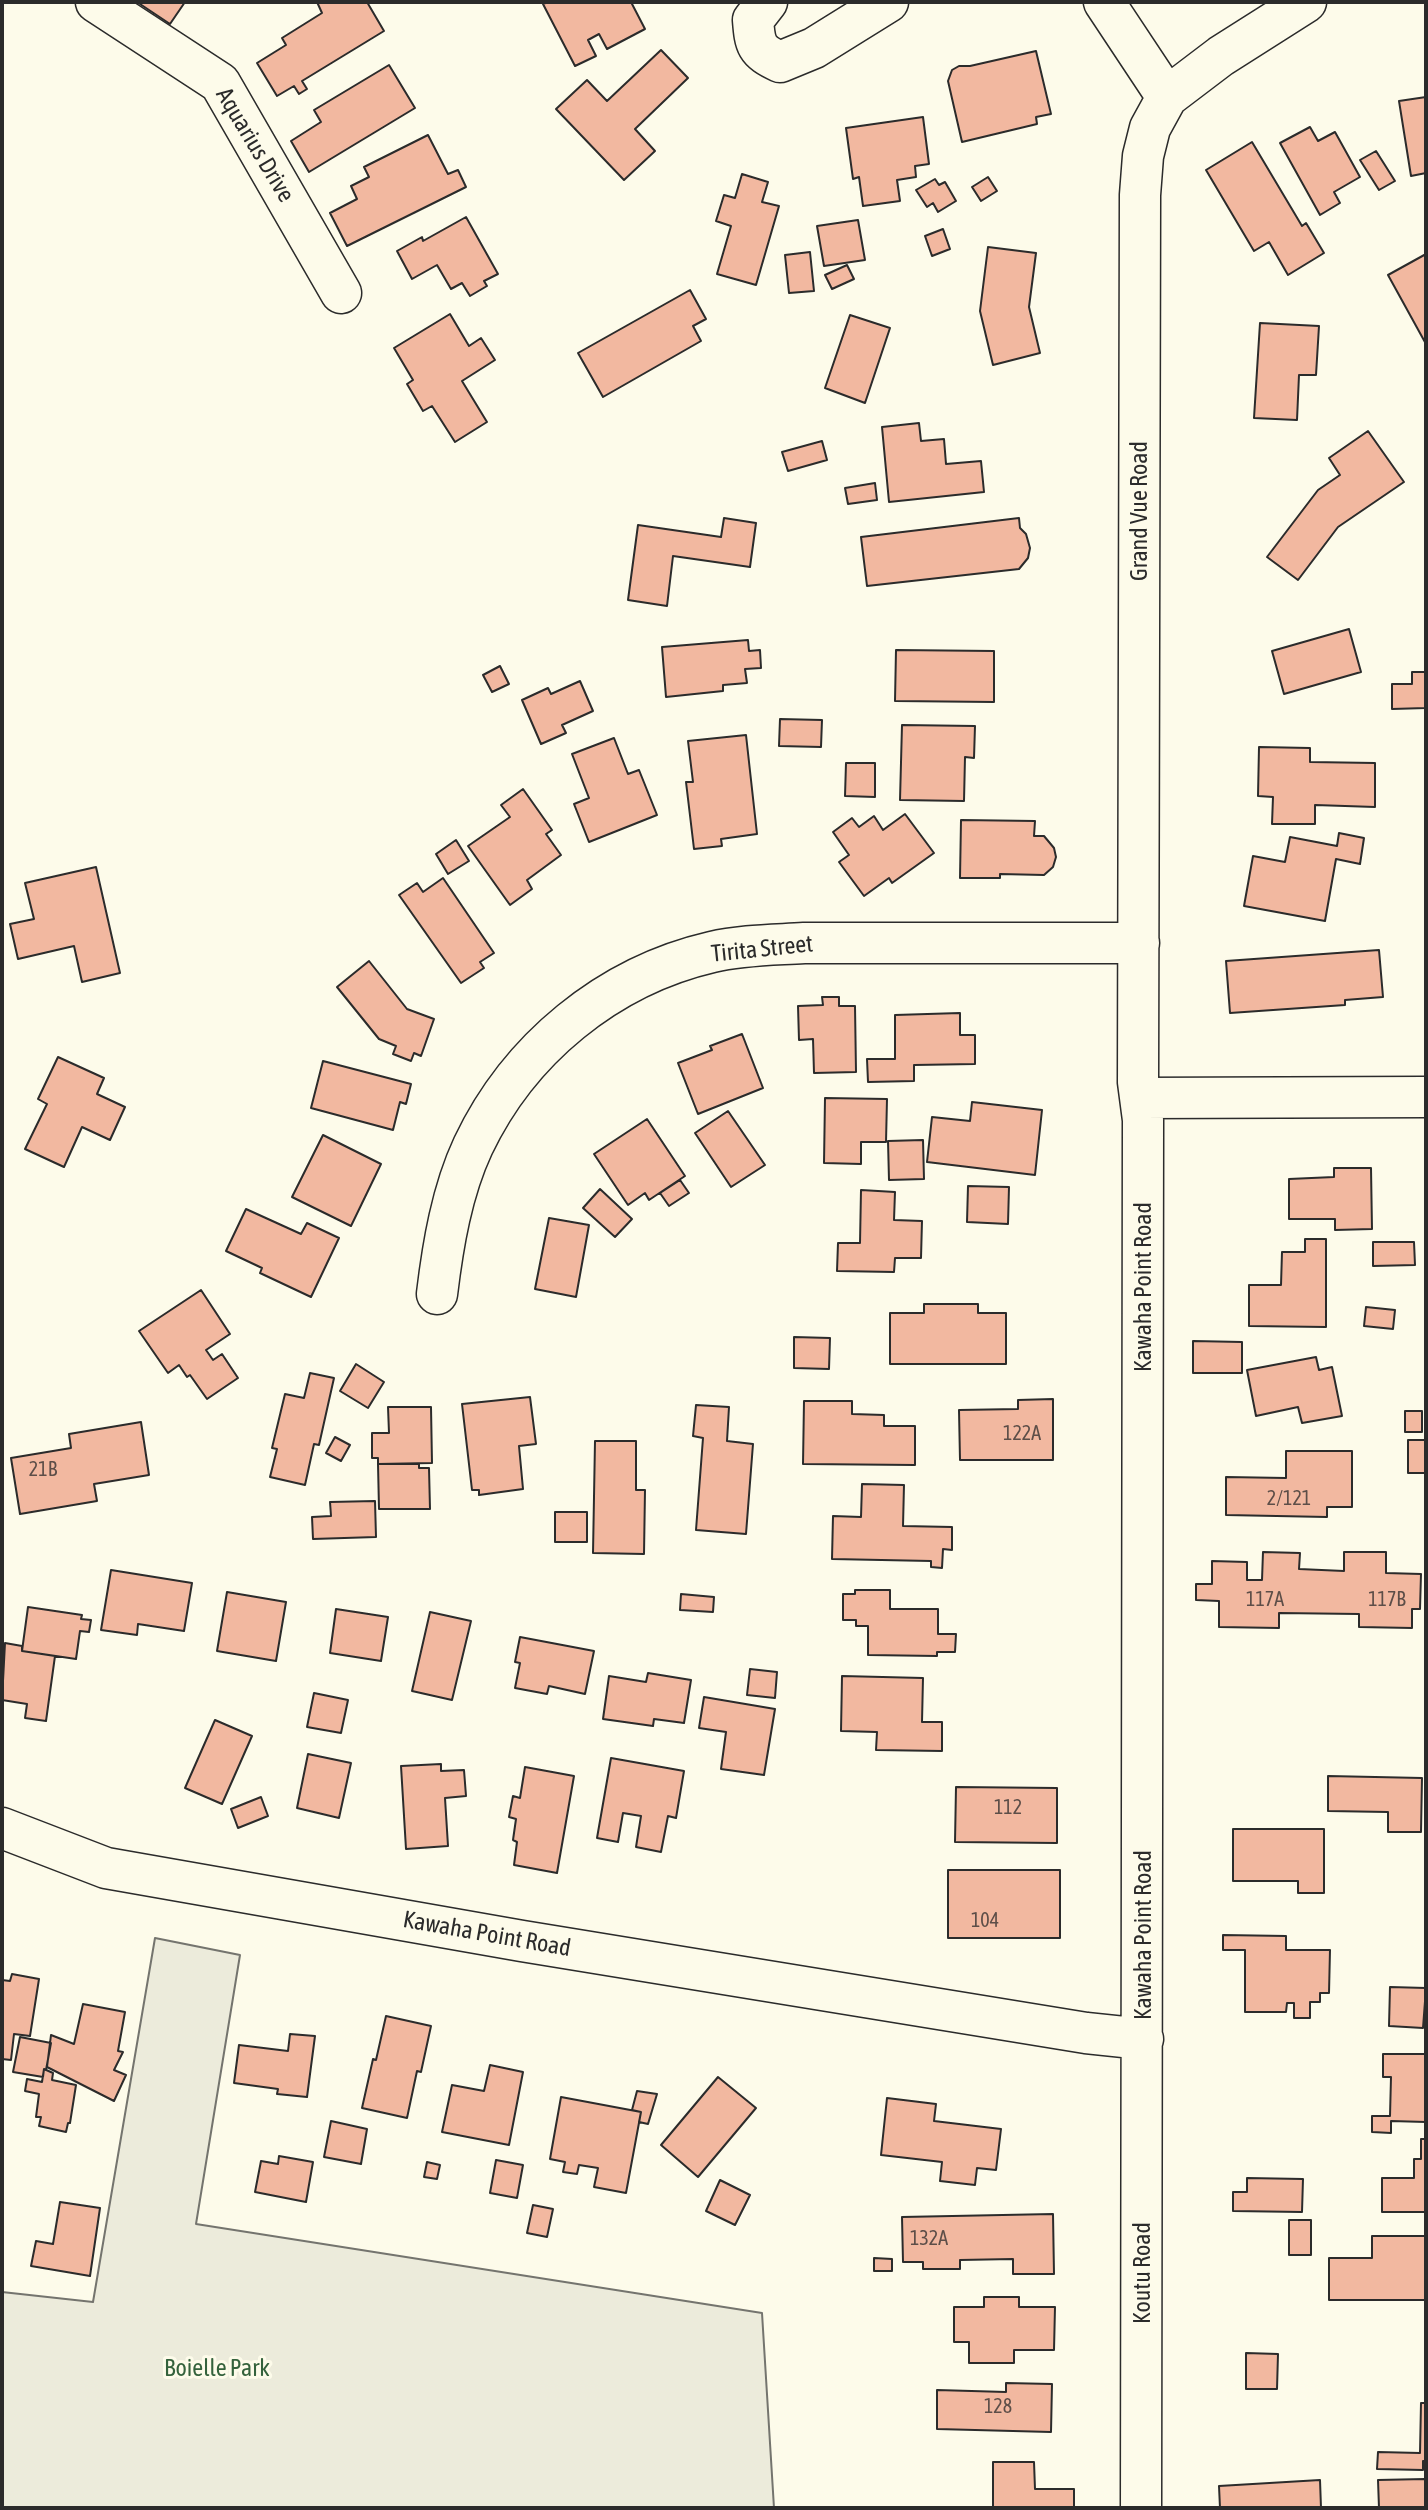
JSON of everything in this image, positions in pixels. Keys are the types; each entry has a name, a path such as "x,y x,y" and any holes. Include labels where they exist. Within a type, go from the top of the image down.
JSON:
{"street":[{"name":"Aquarius Drive","path":"96,2 220,83 341,293"},
{"path":"767,2 753,20 754,41 763,54 780,62 814,48 888,2"},
{"path":"1104,2 1167,97"},
{"name":"Grand Vue Road","path":"1141,1098 1138,1082 1138,229 1143,156 1150,128 1167,97 1221,56 1306,2"},
{"name":"Tirita Street","path":"437,1294 445,1237 459,1185 472,1148 492,1112 529,1060 558,1031 626,984 687,959 749,946 804,943 1139,943"},
{"path":"1141,1098 1426,1097"},
{"name":"Kawaha Point Road","path":"2,1828 106,1868 569,1949 1086,2033 1143,2039 1141,1098"},
{"name":"Koutu Road","path":"1141,2508 1143,2039"}],"green space":[{"name":"Boielle Park","path":"155,1938 240,1955 196,2224 762,2313 774,2508 2,2508 2,2292 93,2302"}],"building":[{"path":"137,2 185,2 170,24"},
{"path":"317,2 367,2 384,31 302,81 307,89 299,94 294,86 277,96 257,63 286,45 282,38 322,13"},
{"path":"631,2 645,29 607,49 599,34 588,40 596,56 575,66 543,4"},
{"path":"661,50 688,78 635,129 655,151 624,180 556,109 587,80 607,101"},
{"path":"1036,51 1051,114 1036,117 1037,124 962,142 948,81 952,70"},
{"path":"389,65 415,108 309,172 291,141 321,122 314,110"},
{"path":"1426,97 1426,173 1411,176 1399,101"},
{"path":"923,117 929,164 915,166 916,177 897,180 900,201 863,206 859,177 853,179 846,128"},
{"path":"1310,127 1318,141 1335,132 1360,177 1334,192 1340,203 1320,215 1280,143"},
{"path":"428,135 448,174 458,170 466,187 347,246 330,213 357,199 351,186 369,177 364,167"},
{"path":"1252,142 1302,226 1306,223 1324,253 1288,275 1269,242 1254,251 1206,170"},
{"path":"1376,151 1395,181 1379,190 1360,160"},
{"path":"742,174 768,182 762,202 779,206 756,285 717,274 731,226 716,221 724,195 735,198"},
{"path":"988,177 997,191 981,201 972,187"},
{"path":"935,179 939,185 945,182 956,201 938,212 933,203 927,207 916,190"},
{"path":"466,217 498,274 484,281 487,286 470,296 462,283 451,289 437,265 412,279 397,251 422,237 423,241"},
{"path":"858,220 865,260 824,266 817,226"},
{"path":"943,229 950,249 932,256 925,236"},
{"path":"988,247 1036,253 1029,307 1040,353 993,365 980,311"},
{"path":"810,252 814,291 789,293 785,255"},
{"path":"1426,254 1426,344 1388,275"},
{"path":"847,265 854,279 832,289 825,275"},
{"path":"690,290 706,319 693,326 701,341 603,397 578,353"},
{"path":"450,314 469,346 481,338 495,360 462,381 487,422 455,442 432,406 423,411 407,384 413,380 394,348"},
{"path":"850,315 890,328 865,403 825,388"},
{"path":"1260,323 1319,326 1316,375 1299,375 1297,420 1254,418"},
{"path":"919,423 921,441 944,439 946,464 981,461 984,492 889,502 882,427"},
{"path":"1368,431 1404,482 1338,527 1298,580 1267,557 1318,490 1340,475 1329,458"},
{"path":"822,441 827,460 788,471 782,452"},
{"path":"875,483 877,500 848,504 845,488"},
{"path":"724,518 756,523 750,567 673,556 667,606 628,600 638,525 721,537"},
{"path":"1019,518 1020,528 1026,534 1030,548 1028,558 1019,569 867,586 861,537"},
{"path":"1349,629 1361,672 1284,694 1272,651"},
{"path":"748,640 749,651 760,650 761,668 745,669 747,683 723,685 723,691 666,697 662,647"},
{"path":"896,650 994,651 994,702 895,701"},
{"path":"500,666 509,684 492,692 483,675"},
{"path":"1412,672 1426,672 1426,708 1392,709 1392,684 1412,684"},
{"path":"580,681 593,711 562,725 566,733 541,744 522,700 548,688 551,694"},
{"path":"780,719 822,720 821,747 779,746"},
{"path":"902,725 975,726 974,758 965,757 964,801 900,800"},
{"path":"746,735 757,834 721,839 722,846 694,849 686,782 693,782 688,741"},
{"path":"614,738 628,774 639,770 657,815 589,842 574,804 589,798 572,754"},
{"path":"1259,747 1310,748 1310,762 1375,763 1375,807 1315,805 1315,824 1272,824 1273,797 1258,796"},
{"path":"846,763 875,763 875,797 845,796"},
{"path":"523,789 552,830 546,834 561,855 527,880 532,889 510,905 468,846 510,817 501,805"},
{"path":"905,814 934,853 892,883 889,878 864,896 839,862 849,855 833,832 852,818 859,827 874,816 883,830"},
{"path":"961,820 1035,821 1034,836 1044,836 1054,848 1056,857 1053,867 1044,875 1000,874 1000,878 960,878"},
{"path":"1339,833 1364,838 1360,864 1336,859 1325,921 1244,906 1253,856 1285,862 1290,837 1337,846"},
{"path":"456,840 469,861 448,874 436,854"},
{"path":"96,867 120,973 82,982 74,946 18,959 10,924 34,919 25,883"},
{"path":"443,878 494,953 480,962 484,968 461,983 399,895 417,883 423,892"},
{"path":"1379,950 1383,997 1345,1000 1345,1005 1230,1013 1226,961"},
{"path":"369,961 407,1009 434,1019 421,1056 414,1053 411,1061 393,1054 396,1046 379,1039 337,987"},
{"path":"822,997 839,997 839,1006 855,1006 856,1072 814,1073 813,1039 799,1040 798,1006 823,1005"},
{"path":"960,1013 960,1035 975,1035 975,1064 914,1065 914,1081 868,1082 867,1059 895,1059 895,1015"},
{"path":"742,1034 763,1088 698,1114 678,1063"},
{"path":"58,1057 104,1078 97,1094 125,1107 110,1140 82,1127 64,1167 25,1149 47,1104 38,1099"},
{"path":"323,1061 411,1084 406,1104 400,1102 393,1130 311,1108"},
{"path":"825,1098 887,1099 886,1142 861,1142 861,1164 824,1163"},
{"path":"972,1102 1042,1110 1035,1175 927,1162 932,1117 970,1121"},
{"path":"728,1111 765,1165 731,1187 695,1133"},
{"path":"647,1119 685,1176 649,1200 645,1193 628,1205 594,1154"},
{"path":"323,1135 381,1164 351,1226 292,1197"},
{"path":"923,1140 924,1179 889,1180 888,1141"},
{"path":"1334,1168 1371,1168 1372,1229 1335,1230 1335,1219 1289,1219 1289,1179 1334,1177"},
{"path":"680,1180 689,1193 669,1206 660,1193"},
{"path":"968,1186 1009,1187 1008,1224 967,1222"},
{"path":"600,1189 632,1219 615,1237 583,1208"},
{"path":"861,1190 895,1192 894,1220 922,1221 921,1258 895,1258 894,1272 837,1271 838,1243 860,1243"},
{"path":"246,1209 301,1234 307,1223 339,1238 311,1297 260,1273 262,1268 226,1251"},
{"path":"549,1218 589,1225 576,1297 535,1289"},
{"path":"1305,1239 1326,1239 1326,1327 1249,1326 1249,1285 1281,1285 1282,1252 1305,1252"},
{"path":"1373,1242 1414,1242 1415,1265 1373,1266"},
{"path":"201,1290 230,1334 206,1350 213,1360 222,1354 238,1378 207,1399 179,1365 168,1373 139,1331"},
{"path":"924,1304 978,1304 978,1313 1006,1313 1006,1364 890,1364 890,1313 924,1313"},
{"path":"1366,1307 1395,1310 1393,1329 1364,1326"},
{"path":"794,1337 830,1338 829,1369 794,1368"},
{"path":"1193,1341 1242,1342 1242,1373 1193,1373"},
{"path":"1316,1357 1319,1370 1332,1367 1342,1416 1302,1423 1298,1407 1256,1416 1247,1370"},
{"path":"356,1364 384,1382 368,1408 340,1391"},
{"path":"310,1373 334,1378 319,1445 314,1444 305,1485 270,1477 277,1449 272,1448 285,1394 304,1398"},
{"path":"530,1397 536,1444 519,1446 523,1489 479,1495 479,1490 472,1490 462,1404"},
{"path":"1053,1399 1053,1460 960,1460 959,1410 1018,1409 1018,1400"},
{"path":"804,1401 852,1401 852,1414 884,1415 884,1426 915,1426 915,1465 803,1464"},
{"path":"696,1405 729,1407 727,1441 753,1444 746,1534 696,1530 703,1438 693,1436"},
{"path":"388,1407 431,1407 432,1463 378,1464 378,1458 372,1458 372,1433 389,1433"},
{"path":"1405,1411 1422,1411 1422,1432 1405,1432"},
{"path":"141,1422 149,1475 94,1484 97,1501 20,1514 11,1458 71,1448 69,1434"},
{"path":"335,1437 350,1445 341,1461 326,1453"},
{"path":"1408,1440 1426,1440 1426,1473 1408,1473"},
{"path":"595,1441 636,1441 636,1490 645,1490 644,1554 593,1553"},
{"path":"1286,1451 1352,1451 1352,1507 1327,1507 1327,1517 1226,1515 1226,1477 1286,1478"},
{"path":"378,1464 419,1464 419,1468 429,1468 430,1509 379,1509"},
{"path":"862,1484 904,1485 903,1526 952,1527 952,1550 943,1549 942,1568 931,1567 931,1561 832,1559 833,1516 861,1517"},
{"path":"375,1501 376,1537 313,1539 312,1517 331,1516 330,1502"},
{"path":"555,1512 587,1512 587,1542 555,1542"},
{"path":"1263,1552 1300,1553 1299,1569 1344,1571 1344,1552 1386,1552 1386,1573 1421,1574 1420,1609 1412,1609 1412,1628 1359,1627 1359,1614 1279,1613 1279,1628 1219,1627 1219,1601 1196,1600 1196,1584 1212,1584 1212,1561 1247,1562 1247,1580 1262,1580"},
{"path":"111,1570 192,1583 184,1631 138,1624 137,1635 101,1630"},
{"path":"855,1590 890,1590 890,1609 938,1609 938,1634 956,1634 955,1652 937,1652 937,1656 868,1655 868,1626 856,1626 856,1620 843,1620 843,1594 855,1594"},
{"path":"227,1592 286,1602 276,1661 217,1651"},
{"path":"681,1594 714,1597 713,1612 680,1610"},
{"path":"28,1607 82,1615 81,1619 91,1620 89,1632 80,1631 76,1659 22,1651"},
{"path":"336,1609 388,1617 381,1661 330,1653"},
{"path":"430,1612 471,1621 452,1700 412,1691"},
{"path":"520,1637 594,1651 585,1694 549,1686 547,1694 515,1688 520,1663 515,1662"},
{"path":"5,1643 22,1646 22,1651 55,1656 46,1721 25,1718 27,1704 2,1700"},
{"path":"750,1669 777,1672 775,1698 747,1695"},
{"path":"648,1673 691,1680 684,1723 654,1719 653,1726 603,1719 609,1676 646,1682"},
{"path":"842,1676 923,1678 922,1722 942,1722 942,1751 876,1750 877,1732 841,1731"},
{"path":"314,1693 348,1700 341,1733 307,1727"},
{"path":"704,1697 775,1709 764,1775 721,1769 726,1732 699,1728"},
{"path":"215,1720 252,1736 222,1804 185,1788"},
{"path":"308,1754 351,1763 339,1818 297,1808"},
{"path":"611,1758 684,1771 676,1818 668,1816 661,1852 636,1847 641,1816 623,1813 618,1842 597,1838"},
{"path":"441,1764 441,1771 464,1770 466,1796 445,1798 448,1846 406,1849 401,1766"},
{"path":"525,1767 574,1776 557,1873 514,1865 516,1819 509,1817 513,1796 520,1798"},
{"path":"1328,1776 1422,1778 1421,1832 1388,1832 1388,1812 1328,1811"},
{"path":"956,1787 1057,1788 1057,1843 955,1842"},
{"path":"261,1797 268,1816 238,1828 231,1809"},
{"path":"1233,1829 1324,1829 1324,1893 1298,1893 1298,1881 1233,1881"},
{"path":"948,1870 1060,1870 1060,1938 948,1938"},
{"path":"1223,1935 1286,1936 1286,1950 1330,1950 1329,1993 1320,1993 1320,2002 1310,2002 1310,2018 1294,2018 1294,2003 1287,2003 1286,2012 1245,2012 1245,1950 1223,1950"},
{"path":"12,1974 39,1979 30,2036 14,2034 11,2060 2,2059 2,1980 10,1981"},
{"path":"1390,1987 1426,1988 1423,2028 1389,2026"},
{"path":"83,2004 125,2012 118,2051 123,2052 114,2070 126,2075 114,2101 47,2067 51,2035 74,2044"},
{"path":"386,2016 431,2026 407,2118 362,2108"},
{"path":"290,2034 315,2036 307,2097 277,2094 278,2089 234,2083 239,2045 288,2051"},
{"path":"20,2037 51,2043 43,2077 13,2072"},
{"path":"1383,2054 1426,2054 1426,2122 1391,2121 1391,2133 1372,2132 1372,2116 1390,2116 1391,2077 1383,2077"},
{"path":"490,2065 523,2072 509,2145 442,2132 452,2085 484,2091"},
{"path":"44,2069 53,2073 52,2080 76,2085 66,2132 39,2126 41,2117 36,2117 39,2094 25,2091 27,2079 42,2082"},
{"path":"718,2077 756,2108 698,2177 661,2145"},
{"path":"637,2091 657,2094 648,2124 639,2122 641,2112 632,2110"},
{"path":"561,2097 641,2112 626,2193 594,2187 598,2168 579,2165 577,2174 563,2172 565,2162 550,2159"},
{"path":"887,2098 936,2104 934,2121 1001,2129 996,2170 977,2168 975,2185 940,2181 942,2162 881,2155"},
{"path":"331,2121 367,2129 361,2164 324,2157"},
{"path":"1421,2139 1426,2139 1426,2212 1382,2212 1382,2178 1414,2178 1414,2159 1421,2159"},
{"path":"279,2156 313,2162 306,2202 255,2192 261,2161 278,2164"},
{"path":"496,2160 523,2165 517,2198 490,2193"},
{"path":"427,2162 440,2165 437,2179 424,2177"},
{"path":"1247,2178 1303,2179 1302,2212 1233,2211 1233,2192 1247,2192"},
{"path":"720,2180 750,2195 735,2225 706,2211"},
{"path":"60,2202 100,2208 90,2276 31,2266 36,2241 53,2244"},
{"path":"533,2205 553,2209 547,2237 527,2233"},
{"path":"1053,2214 1054,2274 1013,2274 1013,2259 960,2260 960,2269 923,2269 923,2262 903,2262 902,2217"},
{"path":"1289,2220 1311,2220 1311,2255 1289,2255"},
{"path":"1372,2236 1426,2236 1426,2300 1329,2300 1329,2258 1372,2258"},
{"path":"874,2258 892,2259 892,2271 874,2271"},
{"path":"984,2297 1019,2297 1019,2307 1055,2307 1054,2350 1014,2350 1014,2363 969,2363 969,2342 954,2342 954,2307 984,2307"},
{"path":"1246,2353 1278,2354 1277,2389 1246,2389"},
{"path":"1006,2383 1052,2384 1051,2432 937,2429 937,2390 1006,2392"},
{"path":"1421,2403 1426,2403 1426,2461 1423,2461 1423,2470 1377,2469 1378,2452 1420,2453"},
{"path":"993,2462 1034,2462 1035,2489 1074,2489 1074,2508 976,2508 993,2507"},
{"path":"1425,2479 1426,2508 1379,2508 1378,2480"},
{"path":"1320,2480 1321,2508 1220,2508 1219,2486"}]}
